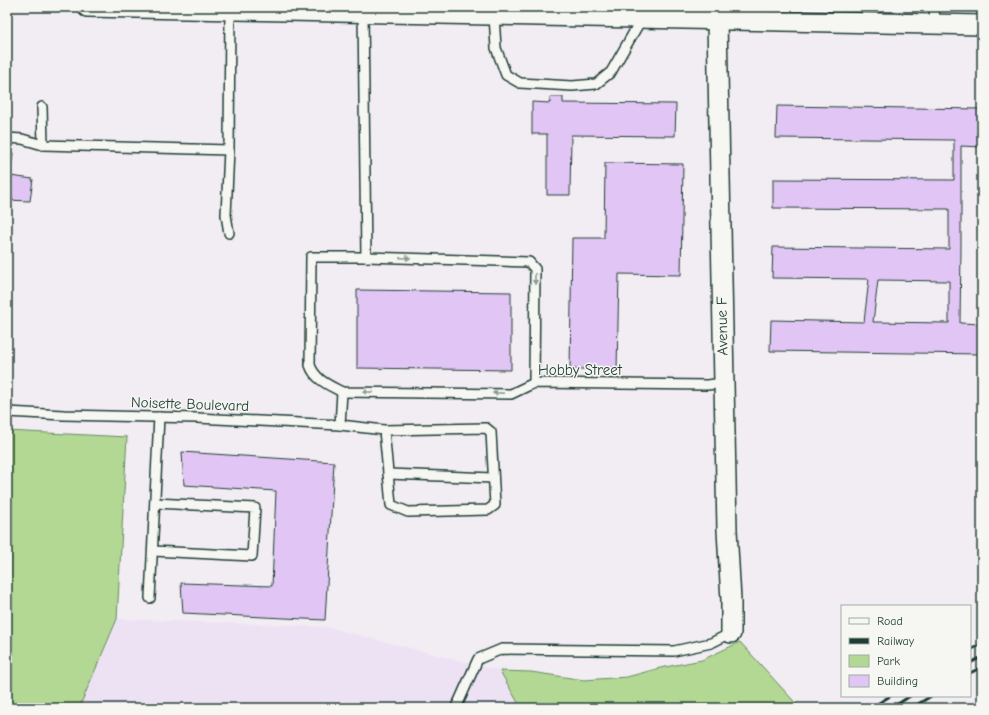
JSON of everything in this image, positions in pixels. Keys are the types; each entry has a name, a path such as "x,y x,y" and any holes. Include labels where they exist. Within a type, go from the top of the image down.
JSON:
{"street":[{"path":"87,7 494,15 519,11 642,18 716,20 935,16 982,25"},
{"name":"Avenue F","path":"716,20 727,530 731,600 731,633"}],"lane":[{"path":"229,233 226,215 229,150 230,10"},
{"path":"363,13 366,257"},
{"path":"494,15 496,48 506,75 520,83 572,86 596,84 611,72 642,18"},
{"path":"42,107 43,145"},
{"path":"7,138 22,138 43,145 229,150"},
{"path":"340,424 342,392 321,381 312,371 310,365 311,257 366,257 529,262 535,269 534,383"},
{"name":"Hobby Street","path":"342,392 511,394 534,383 707,385 724,383"},
{"name":"Noisette Boulevard","path":"7,412 340,424 384,430 486,428 491,432 495,505 488,510 408,512 391,505 388,474"},
{"path":"150,598 159,417"},
{"path":"384,430 388,474 493,478"},
{"path":"153,551 252,556 255,508 155,503"},
{"path":"456,708 478,659 502,649 674,651 711,643 731,633"}],"shaded area":[{"path":"117,619 326,627 500,671 521,708 79,708"}],"green space":[{"path":"7,431 127,437 117,619 79,708 7,708"},
{"path":"740,642 800,708 521,708 500,671 531,672 584,680 627,677 660,668 702,660"}],"building":[{"path":"550,97 563,97 563,103 676,104 675,136 571,135 570,195 547,195 547,134 532,134 532,102 550,103"},
{"path":"777,106 982,109 982,147 961,146 960,323 982,324 982,354 770,351 771,320 864,322 869,279 772,278 773,247 949,249 949,209 773,208 773,179 954,180 954,140 776,138","holes":["878,280 949,281 949,323 873,322"]},
{"path":"7,152 13,153 10,176 33,179 30,201 7,200"},
{"path":"605,163 683,164 681,275 619,274 617,369 570,369 572,238 604,238"},
{"path":"357,290 511,292 511,370 357,368"},
{"path":"182,452 334,462 325,620 183,613 181,583 272,586 276,491 184,485"}],"railway":[{"path":"971,650 982,644"},
{"path":"971,662 982,657"},
{"path":"971,672 982,667"},
{"path":"871,708 888,697"},
{"path":"892,708 908,697"},
{"path":"912,708 929,697"}]}
